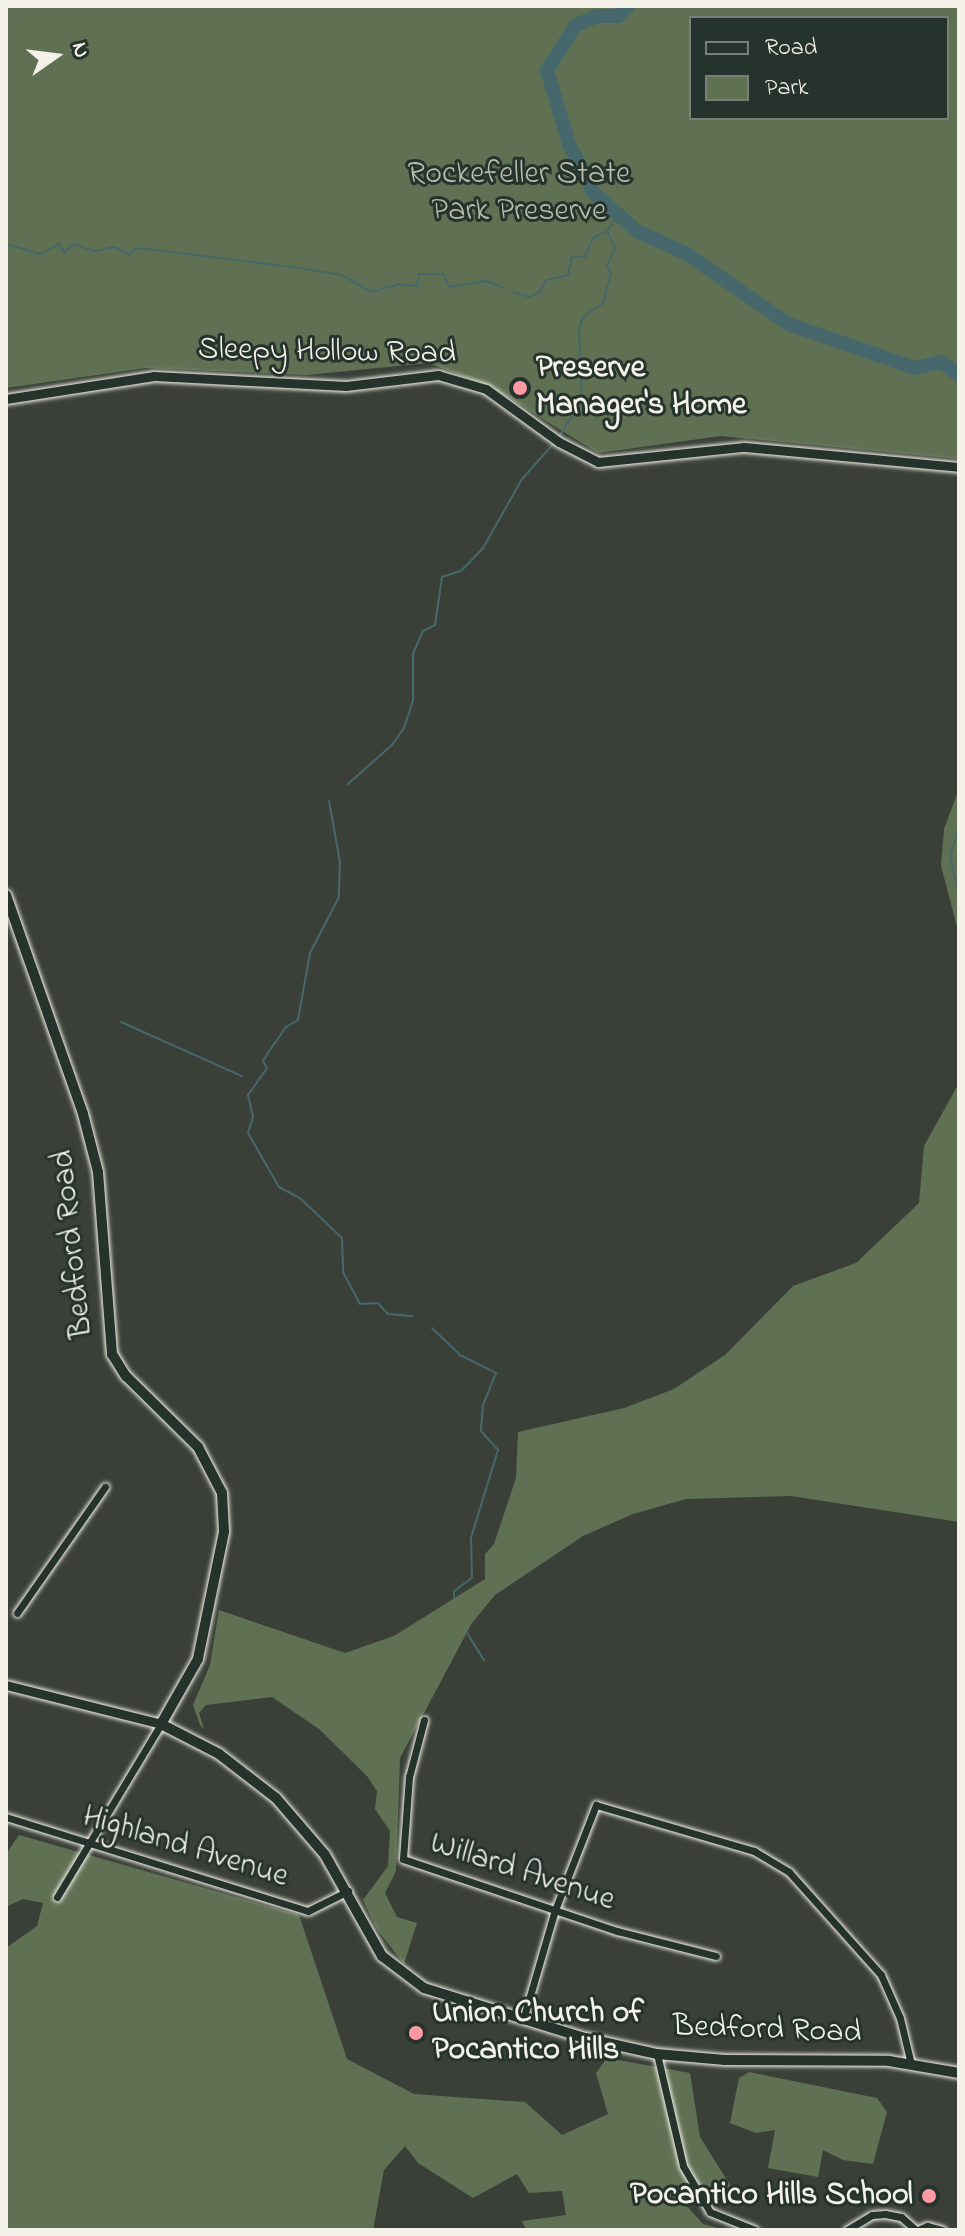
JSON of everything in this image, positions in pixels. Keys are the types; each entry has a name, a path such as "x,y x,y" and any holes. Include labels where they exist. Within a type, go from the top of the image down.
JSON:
{"main road":[{"name":"Bedford Road","path":"6,895 51,1020 98,1172 112,1354 126,1376 198,1447 216,1477 224,1506 198,1659 161,1724 219,1754 276,1798 310,1834 348,1891 372,1941 410,1980 523,2020 657,2054 911,2064 959,2073"}],"street":[{"name":"Sleepy Hollow Road","path":"6,399 154,376 346,386 438,375 486,389 559,442 598,462 744,447 959,467"},
{"path":"17,1613 105,1487"},
{"path":"6,1685 161,1724 57,1897"},
{"name":"Willard Avenue","path":"424,1720 409,1777 403,1859 555,1910 716,1956"},
{"path":"523,2020 555,1910 584,1825 596,1805 754,1851 789,1872 881,1975 900,2018 911,2064"},
{"name":"Highland Avenue","path":"6,1817 308,1911 348,1891"},
{"path":"657,2054 683,2166 710,2212 755,2230"},
{"path":"847,2230 872,2215 885,2214 901,2217 917,2230 927,2226 942,2230"}],"green space":[{"name":"Rockefeller State Park Preserve","path":"6,6 959,6 959,459 721,436 598,453 490,386 428,363 307,375 145,368 6,388"},
{"path":"959,789 959,934 941,866 944,829"},
{"path":"959,1083 959,1522 791,1496 686,1499 633,1514 583,1536 495,1595 472,1623 400,1758 396,1871 385,1893 397,1917 417,1923 404,1964 376,1928 363,1900 388,1866 390,1831 375,1809 377,1791 367,1776 319,1729 272,1697 206,1705 199,1713 204,1729 200,1725 193,1705 210,1665 219,1610 345,1653 394,1636 485,1579 485,1554 494,1544 516,1478 518,1432 624,1408 674,1389 725,1355 793,1286 856,1263 919,1203 924,1146"},
{"path":"19,1835 299,1915 347,2059 414,2094 525,2102 562,2135 608,2114 596,2073 607,2058 690,2073 700,2137 732,2188 668,2185 703,2224 725,2230 526,2230 522,2221 566,2215 562,2191 529,2193 517,2174 473,2198 418,2163 405,2146 384,2170 373,2230 6,2230 6,1948 37,1926 43,1903 23,1899 6,1907 6,1854"},
{"path":"749,2072 877,2098 887,2112 873,2164 843,2160 823,2150 818,2177 768,2168 775,2130 756,2133 730,2123 739,2078"}],"waterway":[{"path":"629,6 618,16 598,16 576,25 547,70 569,144 593,192 637,231 687,254 788,324 915,368 941,362 959,375"},
{"path":"559,437 582,400 579,329 583,317 603,303 611,274 607,266 615,249 607,231 618,215"},
{"path":"514,292 529,297 540,292 546,280 568,275 572,257 585,257 593,238 605,232"},
{"path":"6,244 41,254 59,244 64,253 74,244 94,251 115,247 130,255 134,249 146,249 299,268 341,275 372,292 398,284 417,286 419,274 443,274 449,287 486,281 502,287"},
{"path":"348,784 392,745 404,728 413,701 413,654 423,631 435,625 442,577 461,571 483,548 522,479 555,442"},
{"path":"329,801 340,862 339,897 310,953 298,1020 286,1027 268,1053 263,1061 267,1068 248,1095 253,1117 248,1133 279,1187 300,1198 342,1238 343,1272 360,1304 378,1303 388,1314 412,1316"},
{"path":"959,827 950,857 959,894"},
{"path":"121,1022 242,1076"},
{"path":"432,1328 460,1355 496,1373 483,1406 481,1431 498,1450 471,1538 472,1578 454,1591 454,1598"},
{"path":"467,1633 484,1660"}],"place":[{"name":"Preserve Manager's Home","path":"520,388"},
{"name":"Union Church of Pocantico Hills","path":"416,2033"},
{"name":"Pocantico Hills School","path":"929,2196"}]}
